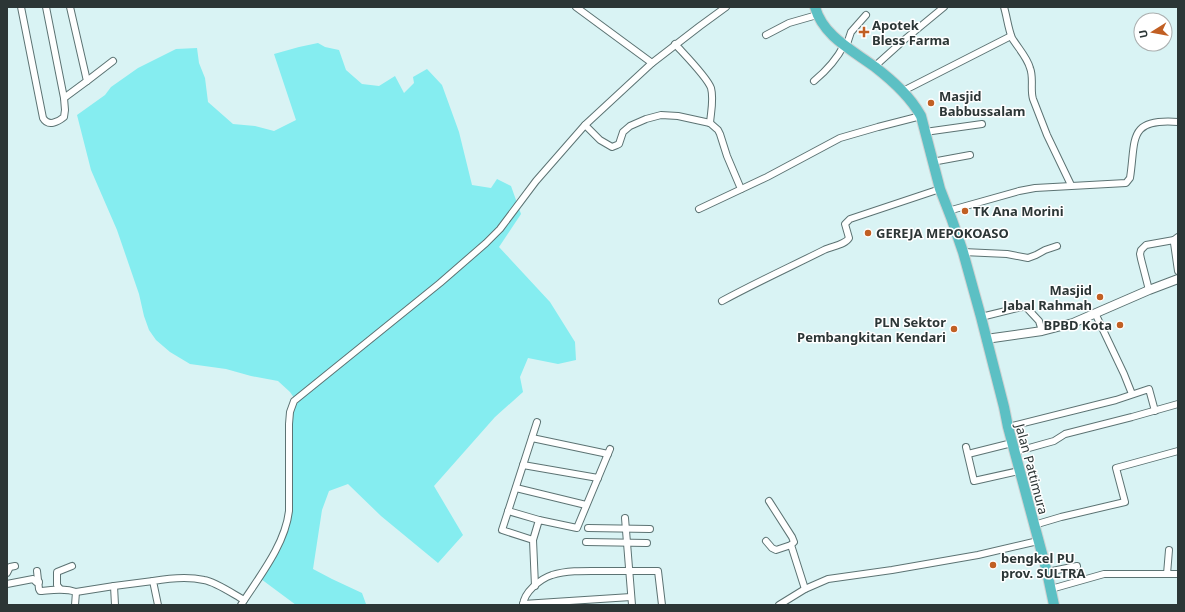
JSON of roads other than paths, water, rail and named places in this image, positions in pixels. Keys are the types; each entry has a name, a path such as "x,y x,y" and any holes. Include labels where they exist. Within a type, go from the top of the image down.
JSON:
{"highway":[{"path":"816,11 829,33 903,91 921,116"},
{"name":"Jalan Pattimura","path":"921,116 940,189 963,252 981,317 1019,471 1047,572 1054,605"}],"main road":[{"path":"986,339 1042,330 1073,323 1149,290 1178,280"}],"street":[{"path":"21,7 43,118 46,123 48,123 55,122 64,117 65,110 46,7"},
{"path":"70,7 87,81"},
{"path":"576,7 652,63"},
{"path":"38,571 40,591 60,589 76,592 183,578 205,580 242,602 276,548 287,522 289,511 289,424 290,412 294,401 486,243 500,229 536,181 585,124 652,63 675,44 726,7"},
{"path":"874,67 944,7"},
{"path":"1004,7 1012,36 1030,66 1033,99 1047,135 1071,185"},
{"path":"766,35 816,11"},
{"path":"814,81 827,70 845,46 851,32 866,15"},
{"path":"903,91 1012,36"},
{"path":"675,44 709,83 712,93 710,122"},
{"path":"64,98 113,61"},
{"path":"585,124 600,140 612,147 619,144 620,136 626,129 637,123 661,115 678,116 710,122 720,134 727,156 741,189"},
{"path":"699,209 767,177 840,138 871,128 921,116"},
{"path":"948,211 1035,188 1126,183 1130,178 1135,140 1139,131 1148,124 1162,121 1178,122"},
{"path":"925,132 982,124"},
{"path":"932,162 970,155"},
{"path":"722,301 800,261 845,242 849,238 845,224 850,219 940,189"},
{"path":"1149,290 1140,254 1141,250 1146,245 1176,239 1174,243 1178,271"},
{"path":"963,252 1007,254 1028,258 1057,246"},
{"path":"981,317 1026,307 1039,321 1042,330"},
{"path":"1095,313 1132,394"},
{"path":"1008,427 1148,389 1155,411"},
{"path":"968,454 1054,441 1065,434 1178,404"},
{"path":"533,540 502,530 537,422"},
{"path":"508,511 539,520 577,528 609,452 532,438"},
{"path":"966,447 974,480 1019,471"},
{"path":"1034,526 1061,517 1125,502 1116,468 1178,451"},
{"path":"523,465 598,478"},
{"path":"516,488 586,505"},
{"path":"766,541 776,550 791,545 794,542 791,533 769,501"},
{"path":"626,518 632,605"},
{"path":"535,586 533,540 539,520"},
{"path":"588,528 650,529"},
{"path":"779,605 805,589 828,579 892,570 978,555 1038,541"},
{"path":"586,542 647,543"},
{"path":"791,545 805,589"},
{"path":"1167,574 1169,550"},
{"path":"7,573 10,567 15,566"},
{"path":"60,589 57,585 57,572 72,566"},
{"path":"1047,572 1077,566"},
{"path":"631,597 523,605 525,598 543,579 553,575 574,571 658,571 662,605"},
{"path":"1050,589 1104,574 1178,574"},
{"path":"7,584 33,579 36,582 39,582"},
{"path":"153,581 158,605"},
{"path":"114,586 115,605"},
{"path":"75,605 76,592"}],"place":[{"name":"Apotek Bless Farma","path":"864,32"},
{"name":"Masjid Babbussalam","path":"931,103"},
{"name":"TK Ana Morini","path":"965,211"},
{"name":"GEREJA MEPOKOASO","path":"868,233"},
{"name":"Masjid Jabal Rahmah","path":"1100,297"},
{"name":"BPBD Kota","path":"1120,325"},
{"name":"PLN Sektor Pembangkitan Kendari","path":"954,329"},
{"name":"bengkel PU prov. SULTRA","path":"993,565"}]}
